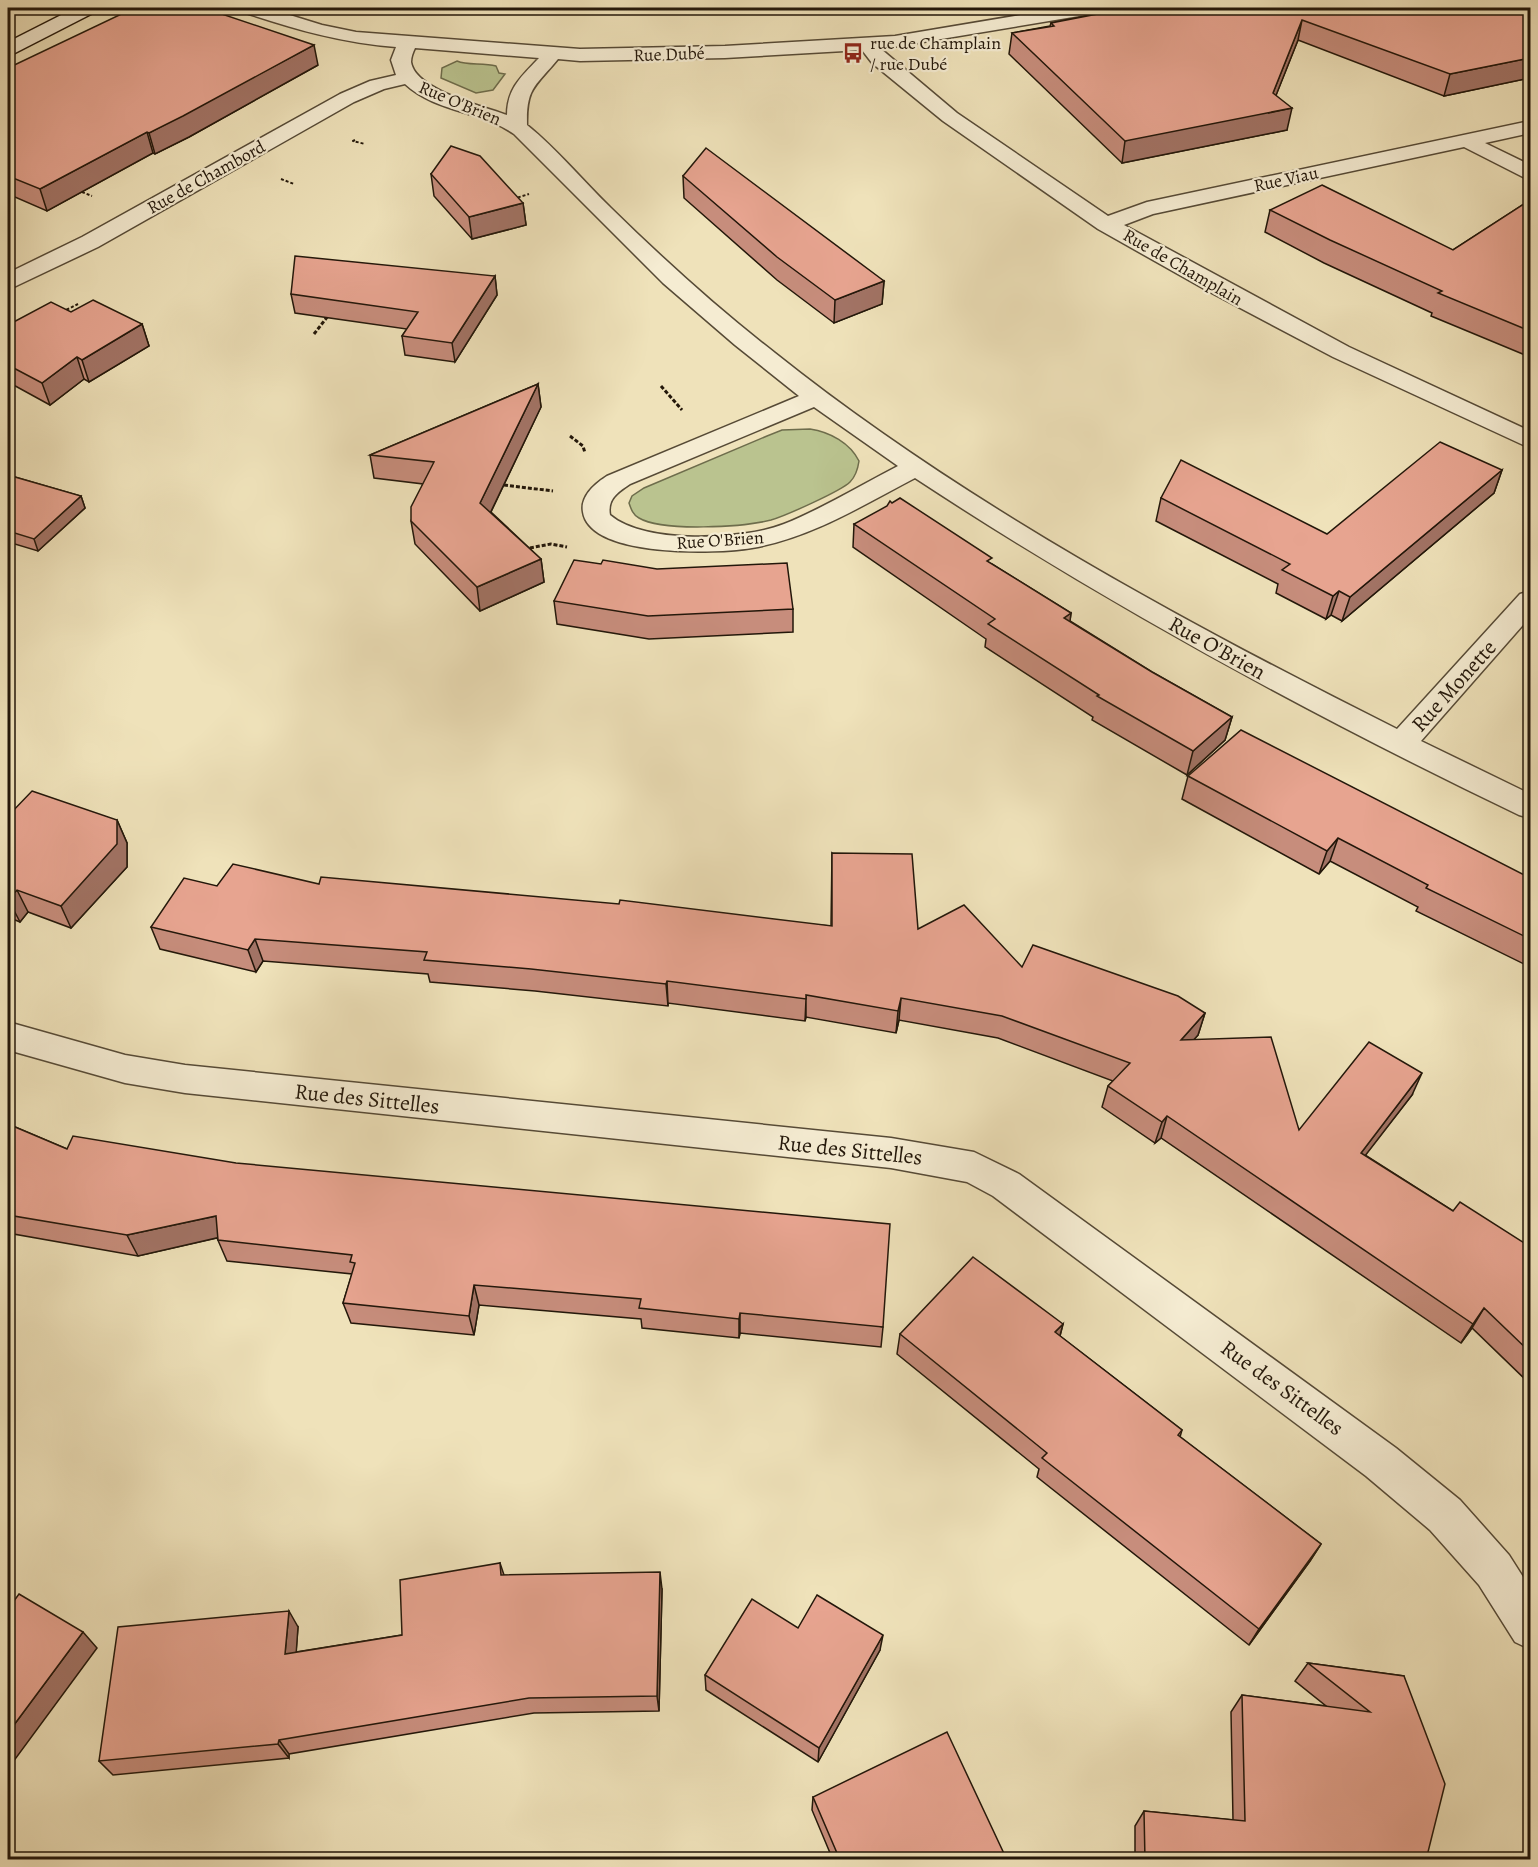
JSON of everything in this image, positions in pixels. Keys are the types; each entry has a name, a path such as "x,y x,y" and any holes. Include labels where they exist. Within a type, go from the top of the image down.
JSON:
{"street":[{"path":"8,49 88,8"},
{"name":"Rue Dubé","path":"250,8 337,35 553,53 669,54 908,40 1091,8"},
{"name":"Rue O'Brien","path":"407,42 400,64 407,78 428,92 517,127 668,276 817,397 916,467 1148,610 1294,690 1530,807"},
{"name":"Rue de Champlain","path":"867,44 879,59 950,117 1106,224 1226,292 1341,352 1530,440"},
{"name":"Rue O'Brien","path":"517,127 519,89 553,53"},
{"name":"Rue de Chambord","path":"8,281 90,242 346,98 377,85 407,78"},
{"name":"Rue Viau","path":"1106,224 1147,209 1530,127"},
{"path":"1467,140 1482,150 1530,173"},
{"name":"Rue O'Brien","path":"817,397 621,478 607,487 599,497 596,507 597,516 605,525 617,531 663,543 733,542 772,537 793,530 916,467"},
{"name":"Rue Monette","path":"1401,744 1530,600"},
{"name":"Rue des Sittelles","path":"8,1036 126,1069 186,1079 891,1153 974,1168 1006,1185 1381,1462 1452,1523 1494,1570 1530,1627"}],"path":[{"path":"58,314 78,304"},
{"path":"314,334 335,308"},
{"path":"570,436 583,446 585,454 581,461"},
{"path":"523,549 551,544 573,549"}],"green space":[{"path":"457,61 496,66 499,73 505,74 493,90 476,93 441,78 442,68"},
{"path":"810,429 839,439 859,461 850,482 800,509 771,520 704,527 684,527 650,522 637,517 631,510 629,503 632,496 644,488 782,430"}],"building":[{"path":"134,8 204,8 314,45 183,116 147,132 40,189 8,176 8,68"},
{"path":"1110,8 1530,8 1530,58 1450,74 1302,20 1273,93 1292,108 1125,141 1012,33 1054,26 1051,23 1113,11"},
{"path":"451,146 480,156 523,203 469,217 431,174"},
{"path":"706,148 884,281 835,300 777,257 683,176"},
{"path":"1322,185 1453,250 1530,200 1530,331 1438,293 1442,291 1270,210"},
{"path":"295,256 495,276 452,343 402,336 418,312 291,294"},
{"path":"93,300 142,324 82,360 77,357 42,383 8,365 8,325 51,302 71,312"},
{"path":"538,384 480,503 541,559 477,587 411,521 411,507 434,462 370,455"},
{"path":"1440,442 1502,470 1350,597 1339,591 1333,596 1282,570 1290,564 1161,498 1181,460 1327,534"},
{"path":"8,475 81,496 34,539 8,531"},
{"path":"900,498 992,558 987,561 1071,613 1064,618 1152,672 1232,717 1193,751 1097,696 1099,695 988,624 995,619 854,524 887,506 890,501 892,503"},
{"path":"574,560 601,564 603,560 657,569 787,563 793,609 648,616 554,601"},
{"path":"1241,730 1530,878 1530,939 1426,888 1428,885 1338,838 1327,851 1188,776"},
{"path":"32,791 117,820 117,844 61,906 17,890 8,899 8,816"},
{"path":"832,853 912,854 918,929 964,905 1022,967 1033,945 1178,996 1205,1013 1181,1040 1271,1037 1299,1130 1369,1042 1422,1073 1361,1153 1453,1211 1460,1202 1529,1246 1525,1252 1530,1257 1530,1352 1484,1308 1473,1324 1167,1116 1162,1122 1108,1086 1130,1063 1002,1016 901,998 898,1011 806,995 806,999 667,981 666,984 424,960 427,952 255,939 248,950 151,927 184,878 217,886 233,864 319,884 321,877 619,904 620,900 832,926"},
{"path":"8,1124 67,1149 73,1136 236,1163 890,1224 883,1327 740,1313 739,1319 639,1308 641,1299 474,1285 469,1316 343,1303 355,1263 350,1262 352,1255 218,1240 216,1216 127,1235 8,1215"},
{"path":"973,1257 1063,1324 1055,1332 1182,1430 1178,1435 1321,1544 1259,1629 1042,1458 1047,1453 900,1334"},
{"path":"500,1563 501,1575 660,1572 657,1696 529,1698 279,1740 278,1744 99,1761 118,1627 289,1611 285,1654 402,1635 400,1580"},
{"path":"19,1594 83,1632 8,1733 8,1609"},
{"path":"817,1595 883,1635 819,1748 705,1675 752,1599 798,1628"},
{"path":"1308,1663 1404,1676 1445,1784 1426,1860 1145,1860 1144,1811 1245,1821 1242,1695 1370,1712"},
{"path":"947,1732 1007,1860 840,1860 813,1797"}],"place":[{"name":"rue de Champlain / rue Dubé","path":"853,53"}]}
